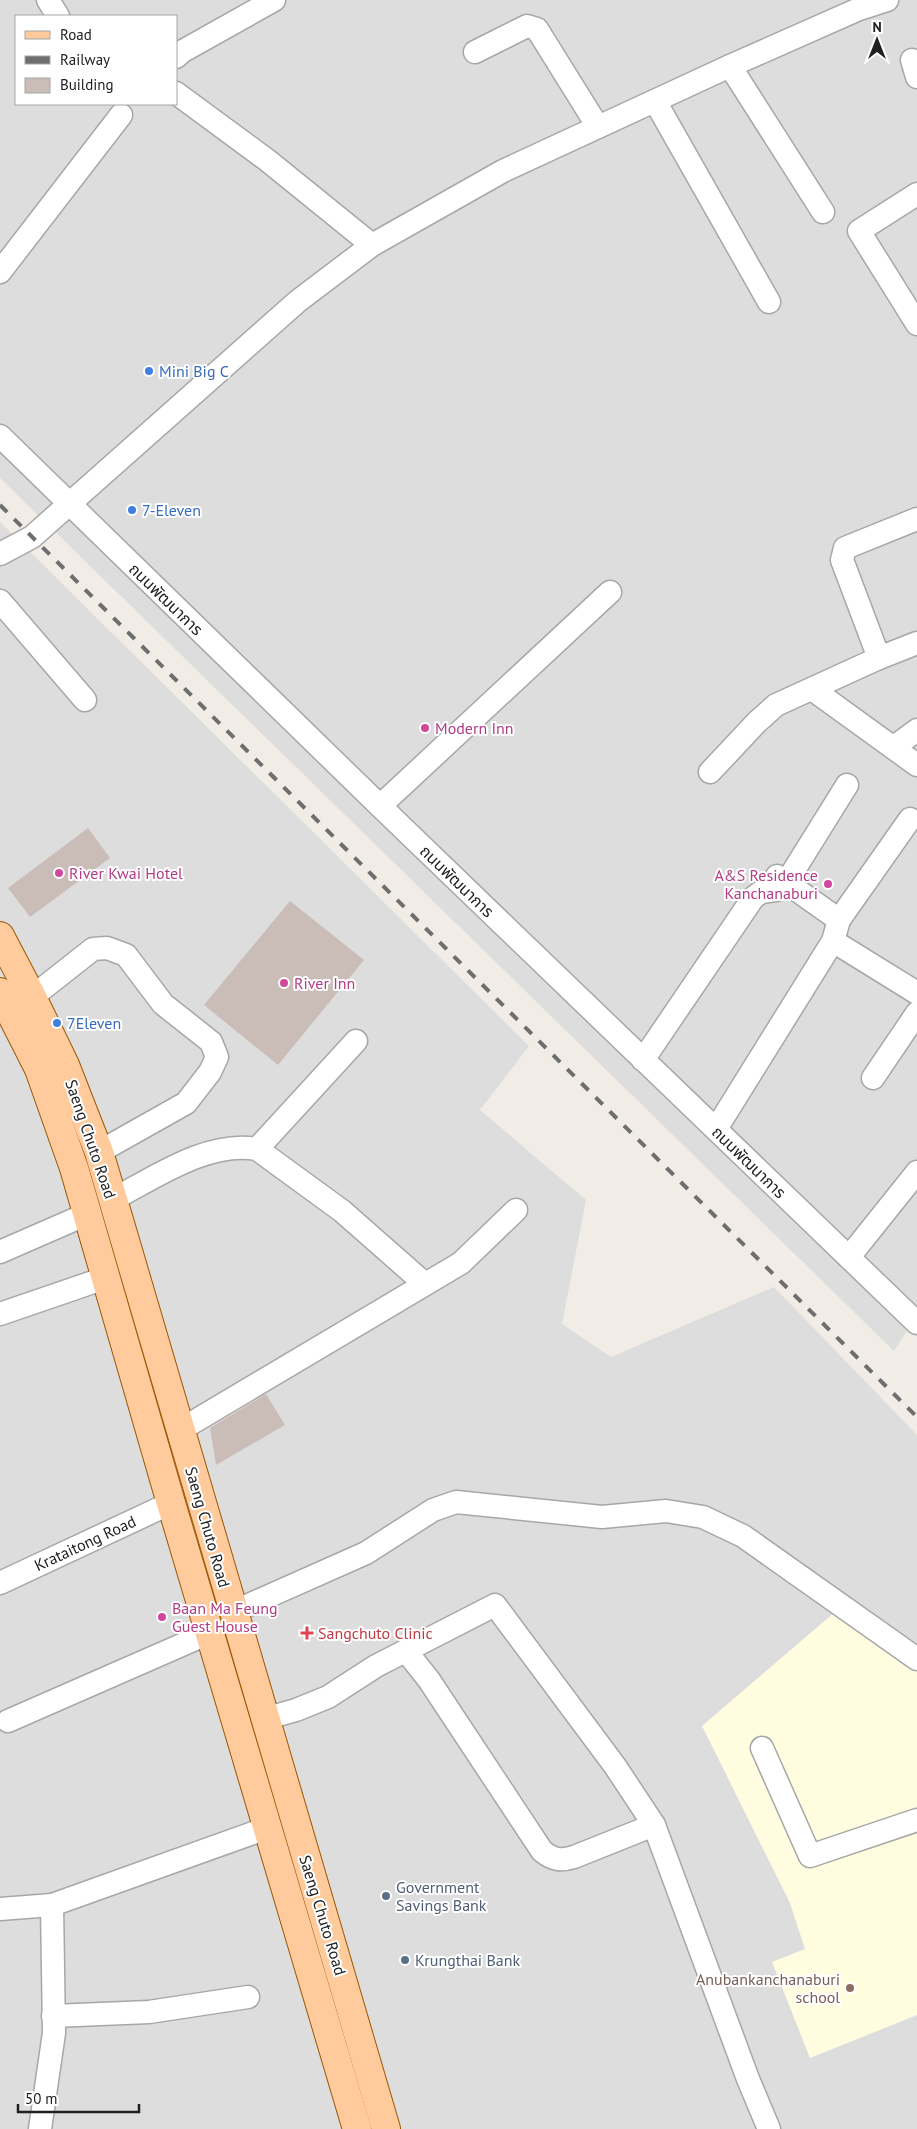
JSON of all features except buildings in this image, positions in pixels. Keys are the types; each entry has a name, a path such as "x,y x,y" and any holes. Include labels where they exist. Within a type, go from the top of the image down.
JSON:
{"main road":[{"name":"Saeng Chuto Road","path":"0,936 14,999 74,1168 171,1503 357,2129"},
{"name":"Saeng Chuto Road","path":"14,999 65,1065 99,1152 386,2129"}],"street":[{"path":"48,0 57,15"},
{"path":"178,55 274,0"},
{"path":"0,554 32,536 298,301 372,245 503,172 730,66 859,9 887,0"},
{"path":"475,52 527,26 533,26 537,29 598,127"},
{"path":"730,66 823,212"},
{"path":"178,94 267,160 372,245"},
{"path":"654,101 769,302"},
{"path":"0,272 121,116"},
{"path":"917,194 859,231 917,324"},
{"name":"ถนนพัฒนาการ","path":"0,436 380,806 917,1323"},
{"path":"879,658 842,560 845,548 917,518"},
{"path":"380,806 610,592"},
{"path":"0,601 85,700"},
{"path":"710,772 757,722 776,706 879,658 917,643"},
{"path":"812,689 917,765"},
{"path":"894,747 917,730"},
{"path":"643,1060 753,898 762,892 776,890 847,785"},
{"path":"716,1130 833,941 839,920 910,819"},
{"path":"782,880 839,920"},
{"path":"833,941 917,993"},
{"path":"14,999 93,950 107,948 126,955 163,1004 211,1042 215,1048 218,1057 210,1072 186,1103 99,1152"},
{"path":"873,1078 917,1013"},
{"path":"257,1148 356,1041"},
{"path":"112,1200 196,1157 225,1148 257,1148 342,1212 425,1284"},
{"path":"849,1257 917,1172"},
{"path":"180,1430 471,1255 516,1210"},
{"path":"0,1252 87,1214"},
{"path":"0,1314 105,1278"},
{"path":"233,1612 366,1553 433,1510 456,1502 602,1517 666,1511 703,1517 743,1536 917,1659"},
{"name":"Krataitong Road","path":"0,1583 171,1503"},
{"path":"264,1719 296,1710 328,1696 376,1666 495,1604 615,1766 654,1825 748,2079 770,2129"},
{"path":"8,1721 209,1632"},
{"path":"406,1651 429,1680 542,1851 551,1858 562,1861 654,1825"},
{"path":"762,1748 810,1856 917,1820"},
{"path":"0,1909 52,1905 267,1828"},
{"path":"40,2129 54,2033 52,1905"},
{"path":"53,2016 149,2012 248,1997"}],"shaded area":[{"path":"0,0 917,0 917,1315 894,1351 0,478"},
{"path":"0,522 529,1046 480,1110 586,1200 562,1324 611,1357 774,1287 917,1435 917,2129 0,2129"},
{"path":"842,1606 917,1659 917,2015 810,2058 772,1962 805,1949 790,1903 702,1726"}],"railway":[{"path":"0,505 917,1417"}],"place":[{"name":"Mini Big C","path":"149,371"},
{"name":"7-Eleven","path":"132,510"},
{"name":"Modern Inn","path":"425,728"},
{"name":"River Kwai Hotel","path":"59,873"},
{"name":"A&S Residence Kanchanaburi","path":"828,884"},
{"name":"River Inn","path":"284,983"},
{"name":"7Eleven","path":"57,1023"},
{"name":"Baan Ma Feung Guest House","path":"162,1617"},
{"name":"Sangchuto Clinic","path":"307,1633"},
{"name":"Government Savings Bank","path":"386,1896"},
{"name":"Krungthai Bank","path":"405,1960"},
{"name":"Anubankanchanaburi school","path":"850,1988"}]}
